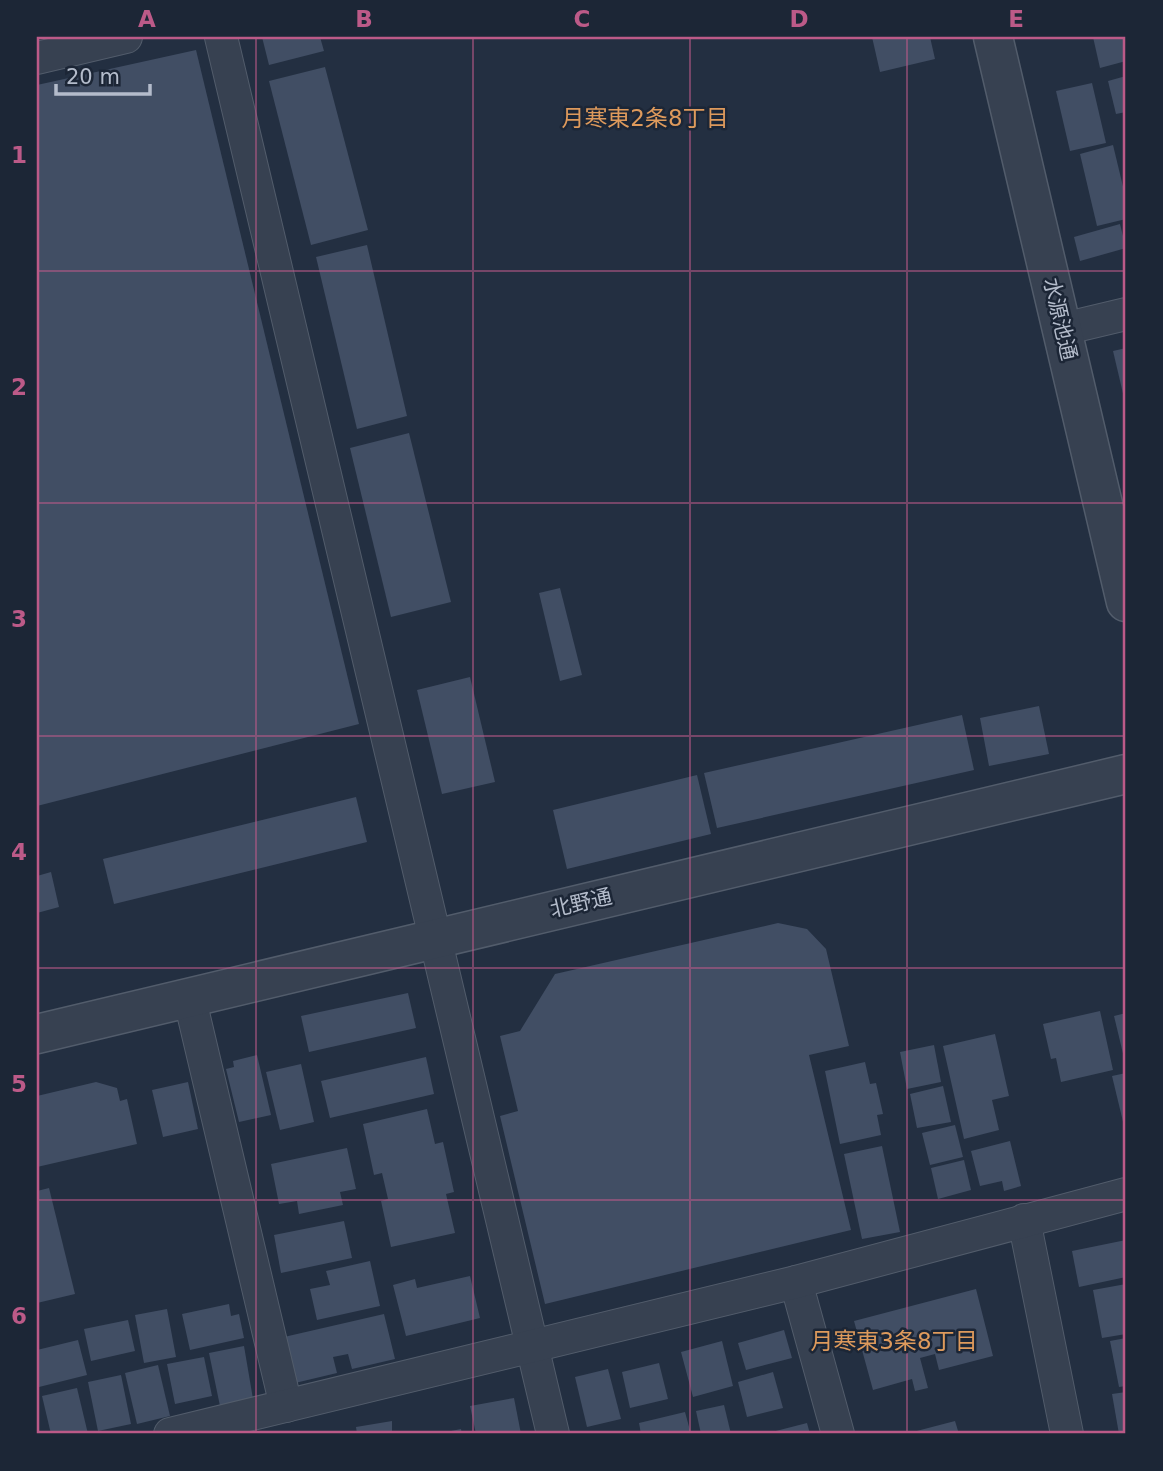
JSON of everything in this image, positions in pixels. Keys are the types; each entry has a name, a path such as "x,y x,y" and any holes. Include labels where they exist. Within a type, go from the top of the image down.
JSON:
{"street":[{"path":"37,58 126,37"},
{"path":"221,37 534,1343 553,1434"},
{"name":"水源池通","path":"993,37 1126,602"},
{"path":"1063,329 1126,314"},
{"name":"北野通","path":"37,1034 1126,774"},
{"path":"190,996 271,1418"},
{"path":"170,1434 271,1418 534,1343 796,1282 1126,1194"},
{"path":"1024,1220 1067,1434"},
{"path":"796,1282 838,1434"}],"building":[{"path":"262,37 320,37 324,51 269,65"},
{"path":"872,37 930,37 935,59 880,72"},
{"path":"1093,37 1125,37 1126,61 1100,68"},
{"path":"196,50 359,724 37,806 37,85"},
{"path":"325,67 368,230 311,245 269,81"},
{"path":"1126,76 1126,112 1116,114 1108,81"},
{"path":"1092,83 1106,143 1070,151 1056,91"},
{"path":"1113,145 1126,199 1126,219 1097,226 1080,154"},
{"path":"1120,224 1126,248 1080,261 1074,237"},
{"path":"367,245 407,416 357,429 316,257"},
{"path":"1126,348 1126,402 1125,402 1113,351"},
{"path":"409,433 451,602 391,617 350,448"},
{"path":"560,588 582,675 560,681 539,593"},
{"path":"470,677 495,782 442,794 417,690"},
{"path":"1039,706 1049,754 989,766 980,718"},
{"path":"962,715 974,770 717,828 704,773"},
{"path":"697,775 711,834 567,869 553,810"},
{"path":"356,797 367,842 114,904 103,859"},
{"path":"51,872 59,907 37,913 37,876"},
{"path":"778,923 807,929 826,949 849,1046 809,1055 851,1230 545,1304 500,1116 518,1111 500,1036 520,1031 555,974"},
{"path":"408,993 416,1028 309,1052 301,1016"},
{"path":"1100,1011 1113,1070 1061,1082 1056,1058 1051,1059 1043,1024"},
{"path":"1126,1013 1126,1062 1125,1062 1114,1016"},
{"path":"995,1034 1009,1096 992,1100 999,1130 964,1139 943,1046"},
{"path":"934,1045 941,1082 907,1089 900,1052"},
{"path":"257,1055 271,1115 239,1122 226,1069 234,1067 233,1061"},
{"path":"426,1057 434,1094 330,1118 321,1081"},
{"path":"865,1062 870,1084 876,1083 883,1114 877,1115 881,1135 840,1144 825,1071"},
{"path":"301,1064 314,1122 280,1130 266,1072"},
{"path":"1126,1073 1126,1130 1125,1130 1112,1076"},
{"path":"96,1082 117,1088 120,1101 127,1099 137,1144 37,1167 37,1096"},
{"path":"188,1082 198,1129 163,1137 152,1090"},
{"path":"943,1086 951,1122 917,1128 910,1094"},
{"path":"427,1109 435,1144 443,1142 454,1192 446,1194 455,1233 391,1247 381,1201 388,1199 382,1173 374,1175 363,1124"},
{"path":"955,1125 963,1157 930,1165 922,1133"},
{"path":"1010,1141 1021,1186 1004,1191 1002,1181 980,1186 971,1151"},
{"path":"882,1146 900,1232 862,1239 844,1154"},
{"path":"347,1148 356,1189 340,1192 343,1205 299,1214 297,1201 279,1204 271,1164"},
{"path":"964,1160 971,1190 938,1199 931,1168"},
{"path":"49,1188 75,1294 37,1303 37,1191"},
{"path":"344,1221 352,1258 281,1273 274,1235"},
{"path":"1126,1240 1126,1277 1079,1287 1072,1251"},
{"path":"370,1261 380,1306 317,1320 310,1289 330,1285 326,1271"},
{"path":"470,1276 480,1318 406,1336 393,1285 415,1279 417,1288"},
{"path":"1126,1284 1126,1334 1102,1338 1093,1290"},
{"path":"976,1289 993,1356 939,1370 935,1354 920,1358 928,1388 915,1391 912,1379 873,1390 854,1321"},
{"path":"229,1304 231,1316 239,1314 244,1338 190,1350 182,1314"},
{"path":"167,1309 176,1357 144,1363 135,1315"},
{"path":"384,1314 395,1359 352,1369 348,1354 333,1357 337,1373 295,1383 284,1337"},
{"path":"128,1320 135,1351 91,1361 84,1329"},
{"path":"784,1330 792,1358 746,1370 738,1343"},
{"path":"1126,1338 1126,1386 1119,1387 1110,1341"},
{"path":"78,1340 87,1375 39,1387 37,1350"},
{"path":"722,1341 733,1386 693,1397 681,1352"},
{"path":"244,1346 253,1399 220,1406 209,1353"},
{"path":"204,1357 212,1396 175,1404 167,1364"},
{"path":"659,1363 668,1399 630,1408 622,1372"},
{"path":"158,1365 170,1416 137,1424 125,1373"},
{"path":"608,1369 621,1419 587,1427 575,1377"},
{"path":"773,1372 783,1408 747,1417 738,1382"},
{"path":"121,1375 131,1424 98,1431 88,1382"},
{"path":"77,1388 88,1434 51,1434 42,1396"},
{"path":"1126,1392 1126,1434 1119,1434 1112,1394"},
{"path":"514,1398 521,1434 476,1434 470,1406"},
{"path":"724,1405 731,1434 701,1434 696,1411"},
{"path":"685,1412 691,1434 641,1434 639,1423"},
{"path":"392,1421 392,1434 357,1434 356,1427"},
{"path":"955,1421 959,1434 909,1434 909,1433"},
{"path":"807,1423 810,1434 768,1434 768,1433"},
{"path":"461,1429 462,1434 441,1434 441,1433"}],"district":[{"name":"月寒東2条8丁目","path":"645,118"},
{"name":"月寒東3条8丁目","path":"894,1341"}]}
